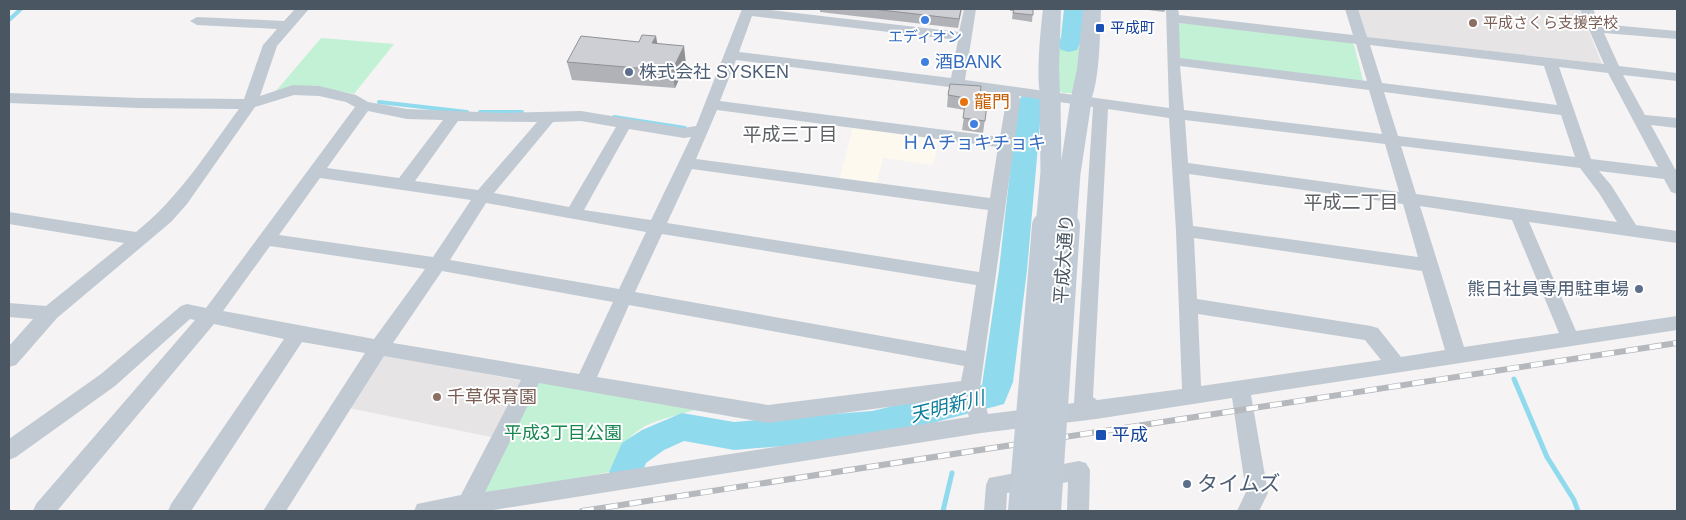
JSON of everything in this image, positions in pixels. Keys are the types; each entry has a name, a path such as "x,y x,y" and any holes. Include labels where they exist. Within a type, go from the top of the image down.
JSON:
{"street":[{"path":"9,359 50,313 140,239 181,200 250,104 270,45 302,9"},
{"path":"958,83 970,9"},
{"name":"平成大通り","path":"1022,511 1051,172 1049,67 1052,9"},
{"name":"平成大通り","path":"1047,511 1070,173 1091,102 1087,69 1092,9"},
{"path":"1352,9 1456,357"},
{"path":"1588,9 1612,70 1639,119 1673,174 1677,188"},
{"path":"584,383 688,163 748,10 964,37"},
{"path":"1192,396 1185,231 1173,61 1172,14 1361,40 1677,77"},
{"path":"197,21 287,26"},
{"path":"1596,28 1677,35"},
{"path":"730,55 958,83 1177,114 1673,174"},
{"path":"1173,61 1567,111"},
{"path":"1550,62 1585,164 1606,189 1632,231"},
{"path":"9,98 139,103 250,104 293,90 319,91 351,98 364,106 407,114 581,116 624,125 684,133 702,130"},
{"path":"981,424 970,388 1013,102 1010,91"},
{"path":"1091,102 1083,401 1096,410"},
{"path":"712,105 1007,143"},
{"path":"44,511 209,317 318,172 364,106"},
{"path":"403,185 454,116"},
{"path":"274,511 379,348 438,264 482,196 549,117"},
{"path":"1639,119 1677,123"},
{"path":"573,214 624,125"},
{"path":"688,163 997,205"},
{"path":"1181,167 1677,237"},
{"path":"318,172 482,196 573,214 986,280"},
{"path":"1518,215 1571,340"},
{"path":"9,218 140,239"},
{"path":"1185,231 1429,264"},
{"path":"266,239 438,264 974,360"},
{"path":"1188,305 1371,333 1396,366"},
{"path":"9,310 50,313"},
{"path":"9,451 108,380 187,311 297,334 768,414 970,388"},
{"path":"425,511 981,424 1096,410 1677,323"},
{"path":"179,511 297,334"},
{"path":"468,504 534,374"},
{"path":"1240,388 1256,493 1248,511"},
{"path":"995,511 998,485 1079,470 1078,511"}],"shaded area":[{"name":"平成さくら支援学校","path":"1357,9 1580,9 1602,64 1366,37"},
{"path":"854,123 940,134 933,165 883,158 875,189 838,184"},
{"name":"千草保育園","path":"387,355 522,381 496,438 349,408 380,358"}],"green space":[{"path":"1177,24 1349,42 1354,45 1363,80 1360,82 1184,61 1178,57"},
{"path":"321,38 394,44 354,94 340,91 276,91"},
{"path":"1057,44 1082,47 1073,93 1059,91"},
{"name":"平成3丁目公園","path":"537,381 695,410 652,423 642,428 626,443 609,472 483,497 479,491"}],"building":[{"path":"872,9 961,9 959,19"},
{"path":"1014,9 1033,9 1033,15 1013,13"},
{"path":"642,35 656,36 652,43 684,46 672,71 567,62 581,36 639,42"},
{"path":"950,84 981,86 979,103 987,104 985,121 963,118 966,98 948,95"}],"waterway":[{"path":"9,20 21,9"},
{"name":"天明新川","path":"1069,45 1072,37 1074,9"},
{"name":"天明新川","path":"626,472 634,453 653,440 682,427 734,436 872,425 993,395 998,382 1013,270 1030,101"},
{"path":"379,102 467,112"},
{"path":"480,112 522,112"},
{"path":"614,117 685,128"},
{"path":"1514,379 1547,457 1574,500 1578,511"},
{"path":"943,511 952,473"}],"railway":[{"path":"582,511 1677,343"}],"place":[{"name":"エディオン","path":"925,20"},
{"name":"平成さくら支援学校","path":"1473,23"},
{"name":"平成町","path":"1100,28"},
{"name":"酒BANK","path":"925,62"},
{"name":"株式会社 SYSKEN","path":"629,72"},
{"name":"龍門","path":"964,102"},
{"name":"ＨＡチョキチョキ","path":"974,124"},
{"name":"熊日社員専用駐車場","path":"1639,289"},
{"name":"千草保育園","path":"437,397"},
{"name":"平成","path":"1101,435"},
{"name":"タイムズ","path":"1187,484"}],"district":[{"name":"平成三丁目","path":"790,134"},
{"name":"平成二丁目","path":"1351,202"}]}
